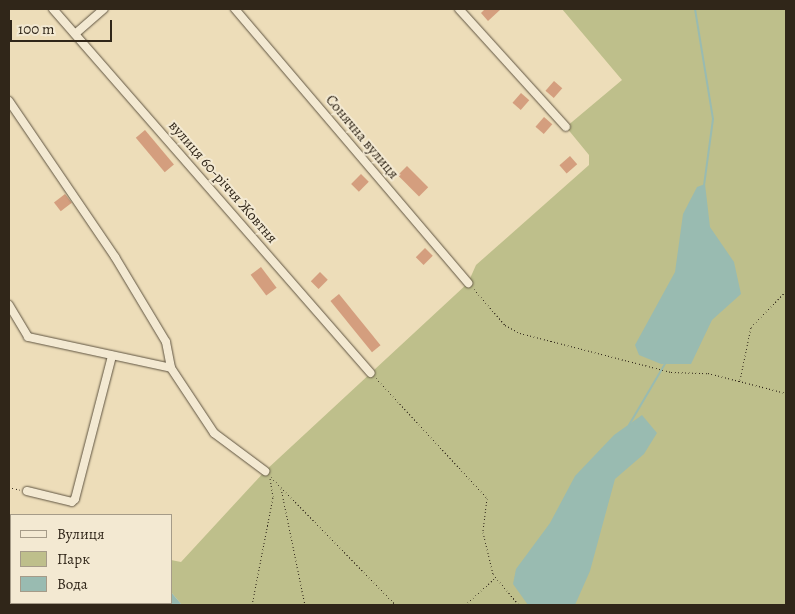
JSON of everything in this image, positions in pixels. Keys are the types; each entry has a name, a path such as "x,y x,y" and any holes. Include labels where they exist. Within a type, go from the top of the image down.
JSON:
{"street":[{"name":"вулиця 60-річчя Жовтня","path":"53,9 371,373"},
{"path":"75,34 104,9"},
{"name":"Сонячна вулиця","path":"236,9 468,283"},
{"path":"459,9 566,127"},
{"path":"9,101 115,257 166,342 171,368 218,439 268,474"},
{"path":"9,305 28,337 171,368"},
{"path":"27,491 72,502 75,499 112,356"}],"path":[{"path":"468,283 514,331 671,372 708,373 786,393"},
{"path":"740,381 751,327 786,291"},
{"path":"371,373 487,498 483,532 495,578 519,605"},
{"path":"268,474 396,605"},
{"path":"252,605 273,497 268,474"},
{"path":"9,487 27,491"},
{"path":"281,488 305,605"},
{"path":"465,605 495,578"}],"green space":[{"path":"562,9 786,9 786,605 182,605 172,593 172,560 181,562 265,471 468,283 476,265 589,165 589,155 566,127 622,80"}],"water":[{"path":"705,184 710,227 734,262 741,294 712,320 691,364 661,364 639,355 635,345 675,272 683,214 697,187"},
{"path":"642,415 657,433 644,454 615,479 590,571 575,605 528,605 513,584 516,569 550,523 575,476 614,435"},
{"path":"9,580 10,604 172,604 172,593 182,605 9,605"}],"building":[{"path":"485,9 501,9 488,21 481,13"},
{"path":"554,81 562,88 554,98 545,91"},
{"path":"521,93 529,100 521,110 512,103"},
{"path":"544,117 552,124 544,134 535,127"},
{"path":"145,130 174,164 165,172 136,138"},
{"path":"570,156 577,164 567,173 559,165"},
{"path":"407,166 428,187 419,196 398,175"},
{"path":"361,174 369,182 359,192 351,184"},
{"path":"65,194 72,203 61,211 54,203"},
{"path":"425,248 433,256 424,265 416,257"},
{"path":"261,267 277,288 266,296 251,275"},
{"path":"320,272 328,280 319,289 311,281"},
{"path":"339,294 381,345 372,352 330,301"}],"waterway":[{"path":"695,9 713,119 704,186"},
{"path":"629,425 665,364"}]}
